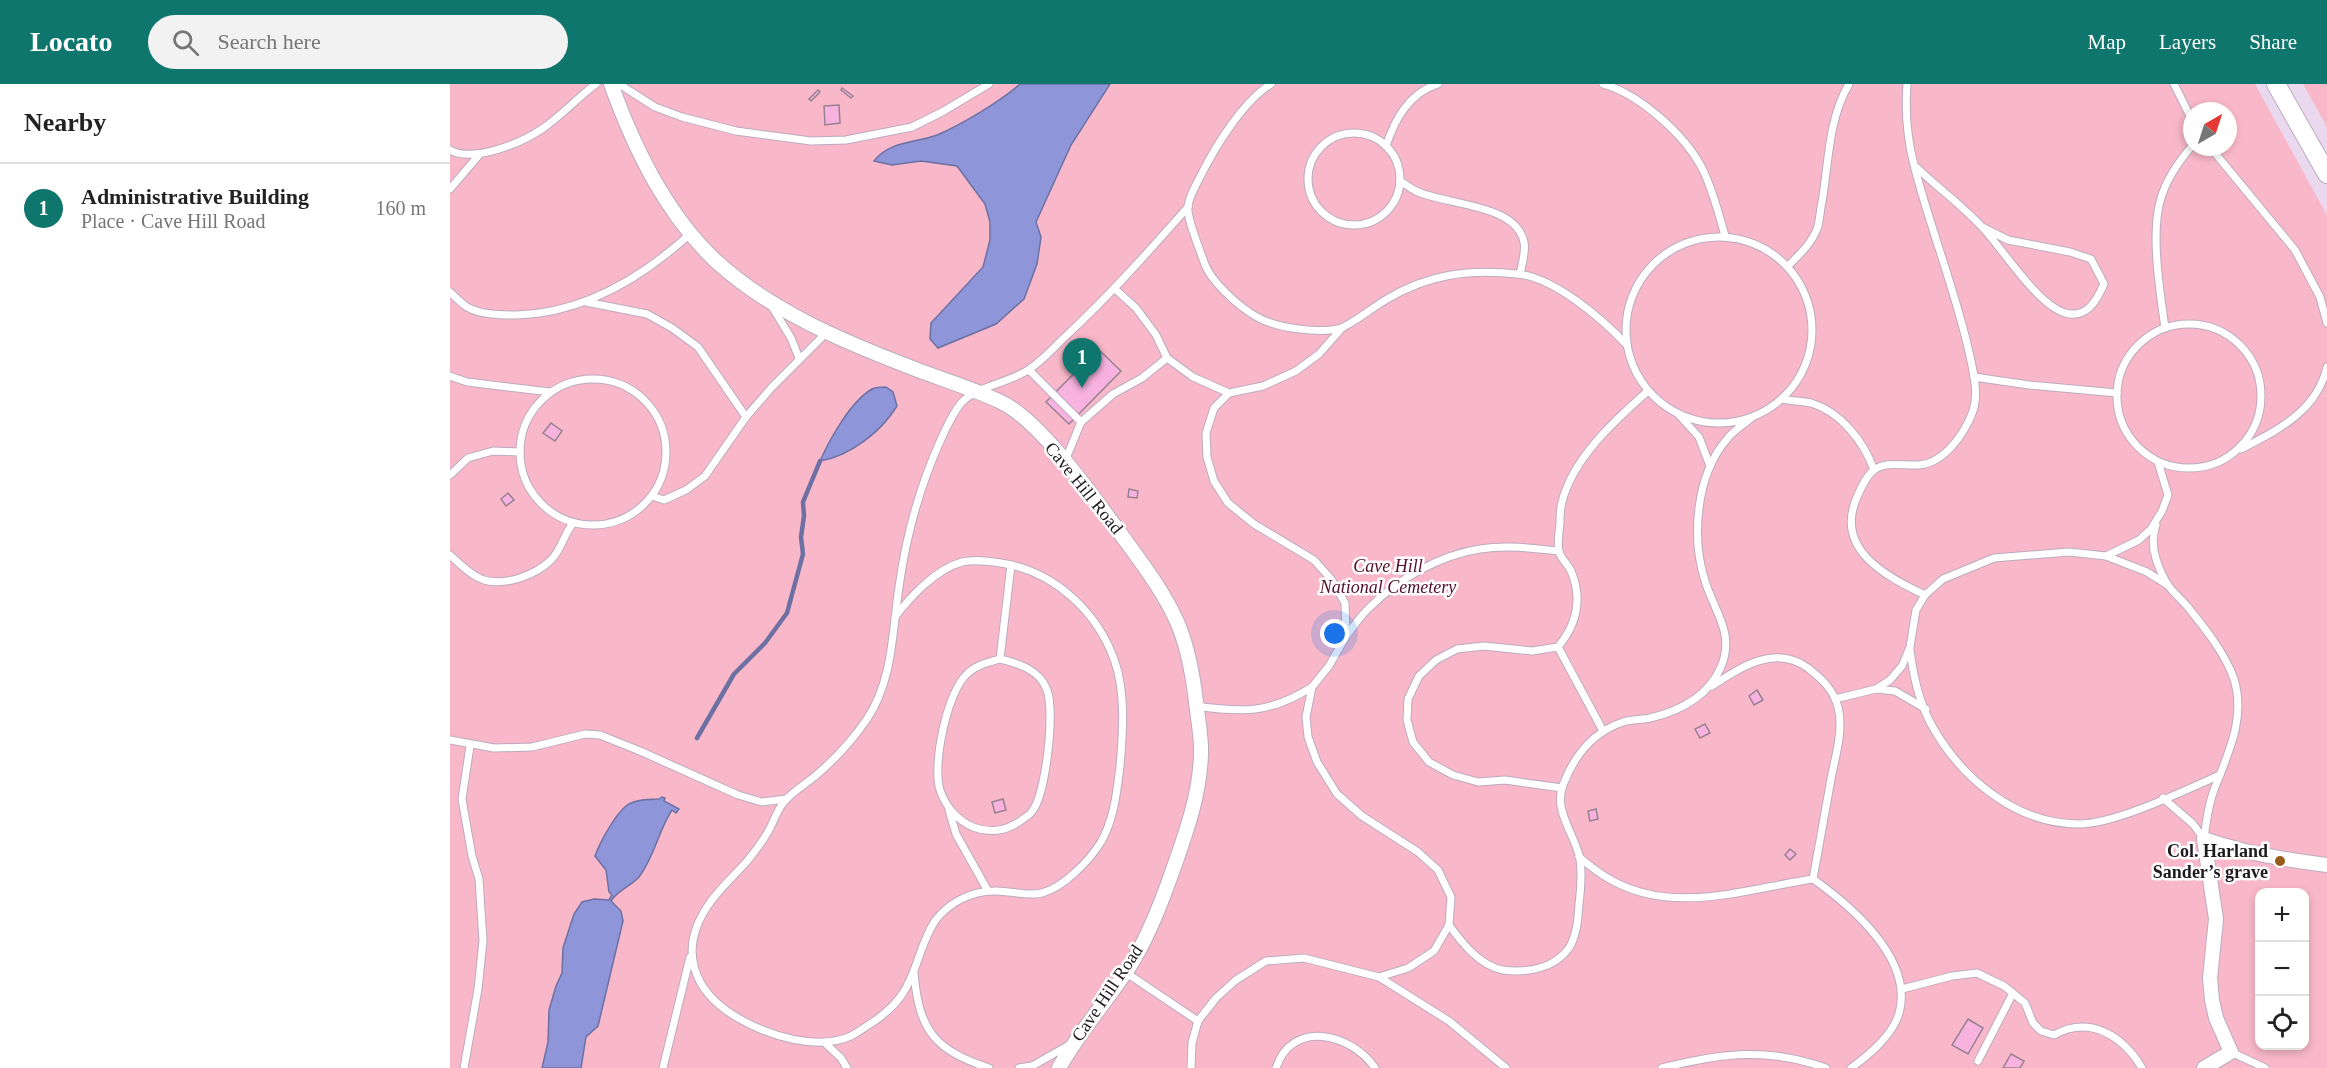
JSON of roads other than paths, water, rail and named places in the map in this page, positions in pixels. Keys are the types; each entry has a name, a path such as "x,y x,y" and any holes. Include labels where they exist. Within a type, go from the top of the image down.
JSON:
{"main road":[{"path":"2276,84 2327,174"}],"street":[{"name":"Cave Hill Road","path":"611,84 650,172 691,233 715,260 767,300 828,332 909,367 1003,403 1019,413 1065,461 1142,563 1179,626 1192,676 1201,746 1194,804 1165,892 1134,960 1073,1042 1059,1068"},
{"path":"2204,1068 2231,1052 2216,1018 2212,1000 2210,978 2216,919 2204,839 2230,848 2266,856 2327,865"}],"lane":[{"path":"450,150 455,153 479,155 516,142 542,129 596,84"},
{"path":"619,84 655,107 682,117 736,131 811,141 846,140 912,127 952,107 989,84"},
{"path":"663,1068 697,927 707,905 758,848 786,799 825,767 866,720 880,696 887,673 910,526 933,455 948,423 963,401 1029,370 1115,289 1188,207 1211,154 1236,119 1265,87 1271,84"},
{"path":"1386,146 1394,122 1405,106 1431,86 1438,84"},
{"path":"1603,84 1638,101 1664,121 1684,142 1702,168 1715,200 1725,236"},
{"path":"1788,266 1809,244 1817,228 1828,168 1832,128 1838,103 1849,84"},
{"path":"1907,84 1905,110 1914,165 1963,326 1974,377 1974,409 1961,435 1942,457 1921,465 1889,464 1874,470 1863,483 1852,509 1852,536 1863,554 1890,578 1925,595"},
{"path":"2174,84 2183,102"},
{"path":"1358,133 1373,137 1386,146 1394,156 1399,168 1400,181 1397,196 1389,210 1377,220 1362,225 1346,225 1331,220 1319,210 1310,197 1307,181 1309,166 1316,152 1327,140 1342,134 1358,133"},
{"path":"450,189 479,155"},
{"path":"2165,328 2157,227 2161,199 2173,171 2184,156"},
{"path":"2217,156 2295,250 2320,297 2327,323"},
{"path":"1914,165 1982,227 2048,305 2067,314 2083,313 2097,302 2104,284 2091,260 2070,252 2008,240 1982,227"},
{"path":"1400,181 1416,191 1476,206 1507,220 1519,231 1524,242 1521,274"},
{"path":"1188,207 1206,269 1231,298 1257,318 1289,327 1319,330 1342,328"},
{"path":"450,292 468,308 498,315 541,314 571,308 653,266 691,233"},
{"path":"1678,414 1710,423 1727,423 1751,418 1768,410 1782,399 1801,376 1811,349 1812,319 1804,291 1788,266 1770,251 1748,241 1725,236 1697,238 1671,249 1649,266 1634,289 1626,316 1626,344 1634,369 1648,391 1678,414 1699,437 1710,466"},
{"path":"1346,636 1345,603 1331,579 1320,566 1314,560 1254,524 1228,502 1214,481 1207,457 1206,433 1214,408 1229,393 1263,386 1296,371 1319,354 1342,328 1405,288 1444,275 1483,272 1521,274 1551,285 1606,323 1626,344"},
{"path":"1115,289 1136,308 1156,335 1167,358 1193,377 1229,393"},
{"path":"767,300 791,338 799,358"},
{"path":"586,302 647,314 672,328 698,347 746,417"},
{"path":"2239,450 2254,430 2262,407 2261,382 2252,359 2236,340 2214,328 2190,324 2165,328 2146,338 2131,353 2121,372 2117,393 2119,414 2127,434 2141,450 2158,462 2179,468 2201,468 2221,462 2284,426 2308,405 2324,379 2327,367"},
{"path":"652,496 664,500 686,490 705,476 746,417 799,358 828,332"},
{"path":"1065,461 1081,422 1113,394 1142,378 1167,358"},
{"path":"1029,370 1081,422"},
{"path":"450,376 467,382 550,392"},
{"path":"1974,377 2029,385 2117,393"},
{"path":"593,378 616,382 637,393 645,401 653,410 663,430 667,453 663,476 652,496 636,512 617,522 595,525 573,523 552,512 534,496 523,475 520,452 523,429 533,409 550,392 570,382 593,378"},
{"path":"1562,788 1505,780 1479,782 1453,775 1429,762 1413,742 1407,720 1408,699 1419,676 1436,660 1457,649 1484,646 1532,651 1558,647 1570,632 1576,615 1577,595 1571,571 1559,551 1562,501 1594,443 1648,391"},
{"path":"1782,399 1812,404 1833,415 1868,452 1874,470"},
{"path":"1709,687 1720,669 1727,650 1724,627 1705,581 1697,519 1710,466 1727,438 1751,418"},
{"path":"450,475 468,458 493,451 520,452"},
{"path":"2158,462 2168,495 2154,530 2152,544 2167,584 2201,624 2219,651 2233,679 2238,704 2237,726 2206,816 2204,839"},
{"path":"2106,556 2139,540 2151,529 2162,511"},
{"path":"450,555 461,566 483,579 509,580 534,574 554,557 573,523"},
{"path":"1196,706 1238,710 1269,708 1294,698 1312,687 1329,666 1346,636 1369,608 1391,589 1421,570 1478,549 1507,547 1559,551"},
{"path":"1835,699 1876,689 1890,680 1902,666 1910,647 1916,610 1925,595 1943,579 1994,558 2069,552 2106,556 2146,572 2167,584"},
{"path":"690,955 696,977 713,1000 736,1017 761,1030 796,1039 825,1043 851,1036 893,1007 914,973 922,945 936,920 952,903 988,891 1044,893 1065,880 1084,863 1101,842 1110,820 1120,762 1122,731 1120,678 1101,631 1082,605 1060,585 1031,571 1011,565 966,561 949,567 933,577 906,602 895,618"},
{"path":"1000,658 1011,565"},
{"path":"1558,647 1603,731"},
{"path":"1910,647 1913,669 1926,710 1942,743 1974,781 1997,798 2022,812 2046,820 2079,824 2110,819 2220,775"},
{"path":"1449,925 1460,941 1495,969 1518,972 1537,969 1554,960 1569,948 1577,927 1582,881 1580,857 1561,810 1562,788 1571,767 1585,746 1603,731 1624,722 1649,719 1671,712 1690,703 1734,671 1778,656 1801,663 1820,677 1832,690 1839,709 1839,734 1813,879"},
{"path":"949,810 968,826 990,831 1012,827 1033,811 1042,788 1051,716 1047,689 1033,672 1018,663 1000,658 982,664 968,673 957,686 937,762 940,788 956,834 988,891"},
{"path":"1312,687 1306,717 1308,737 1317,762 1337,794 1362,816 1418,852 1438,870 1451,897 1449,925 1434,951 1408,968 1379,977"},
{"path":"1876,689 1895,691 1926,710"},
{"path":"450,740 471,746 494,748 532,747 585,734 600,735 738,795 762,802 786,799"},
{"path":"464,1068 478,989 483,941 479,879 462,799 471,746"},
{"path":"2163,798 2193,824 2204,839"},
{"path":"1580,857 1607,878 1638,891 1680,899 1716,897 1813,879 1843,901 1868,927 1892,960 1902,989 1900,1012 1885,1039 1851,1068"},
{"path":"1191,1068 1192,1043 1198,1021 1216,998 1236,980 1266,961 1304,958 1379,977 1449,1021 1506,1068"},
{"path":"1125,972 1198,1021"},
{"path":"914,973 917,1002 926,1026 943,1046 967,1061 989,1068"},
{"path":"1902,989 1952,976 1977,973 2013,993 2025,1004 2033,1023 2041,1031 2054,1035 2066,1028 2091,1028 2115,1036 2142,1068"},
{"path":"1978,1061 2013,993"},
{"path":"1276,1068 1280,1057 1297,1041 1316,1034 1337,1039 1353,1048 1375,1068"},
{"path":"1019,1068 1032,1066 1073,1042"},
{"path":"825,1043 848,1068"},
{"path":"2231,1052 2265,1068"},
{"path":"1662,1068 1741,1053 1778,1055 1826,1068"}],"water":[{"path":"1020,84 1110,84 1071,145 1036,222 1041,237 1037,264 1024,299 996,324 938,348 930,339 931,323 983,267 990,240 990,222 985,204 957,166 921,161 892,165 874,161 880,154 895,146 937,135 957,125 992,105"},
{"path":"886,387 893,392 897,406 874,434 842,454 820,461 835,432 856,403 872,389"},
{"path":"665,798 664,801 679,809 676,813 672,810 667,818 649,861 639,877 611,901 621,911 623,921 598,1026 586,1037 581,1068 542,1068 548,1042 549,1010 562,973 563,948 574,914 582,902 594,899 609,900 612,895 609,892 606,870 595,856 597,850 613,822 626,806 638,801"}],"waterway":[{"path":"697,738 734,674 765,643 787,613 803,554 801,537 803,502 820,461"}],"place":[{"name":"Administrative Building","path":"1082,388"},
{"name":"Col. Harland Sander’s grave","path":"2280,861"}],"park label":[{"name":"Cave Hill National Cemetery","path":"1388,576"}]}
